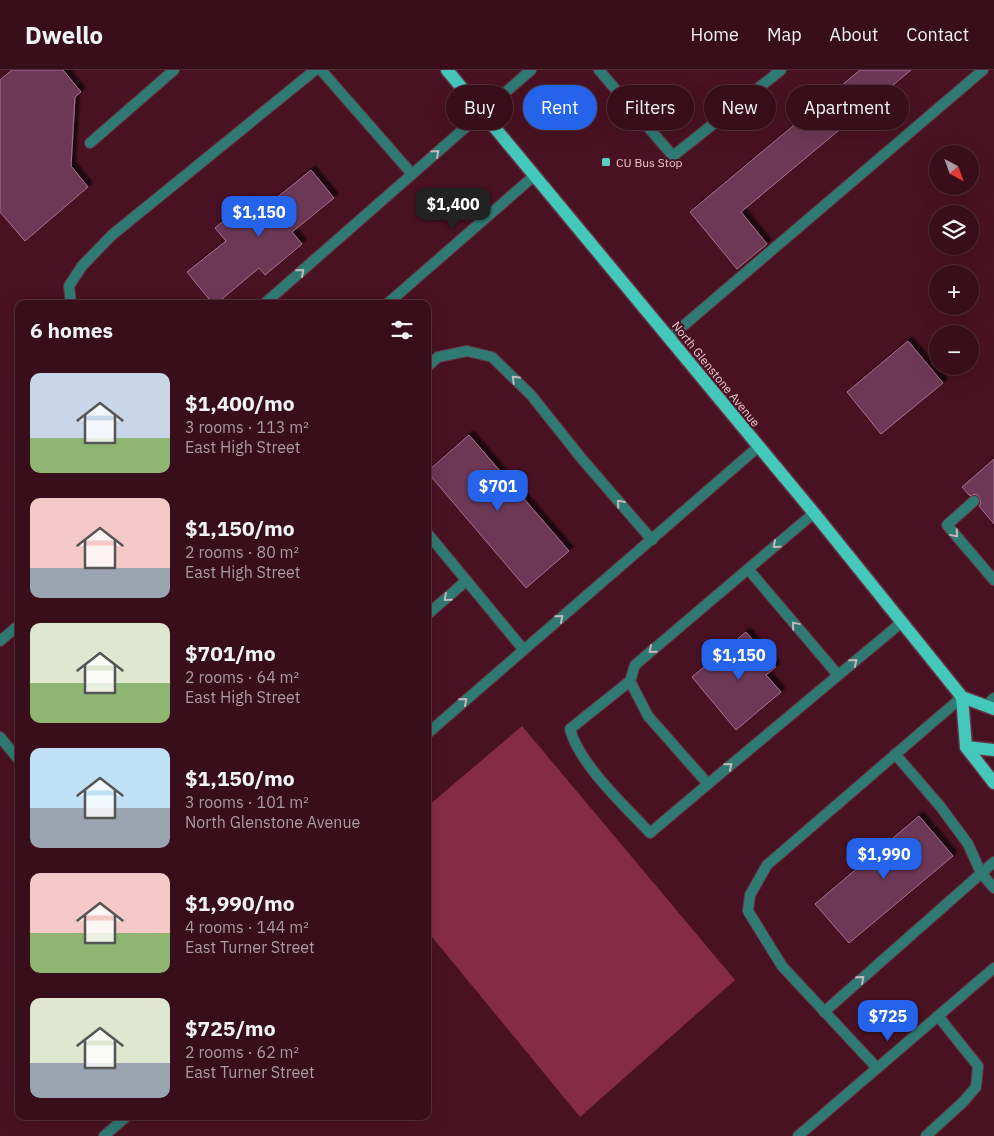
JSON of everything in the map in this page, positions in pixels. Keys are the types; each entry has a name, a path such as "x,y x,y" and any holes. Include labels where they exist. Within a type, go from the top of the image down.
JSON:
{"main road":[{"name":"North Glenstone Avenue","path":"447,70 460,85"},
{"name":"North Glenstone Avenue","path":"497,130 814,514 962,697"},
{"path":"992,704 962,697 966,747 994,783"},
{"path":"966,747 994,750"}],"street":[{"path":"90,143 174,70"},
{"path":"71,300 69,286 82,266 112,235 314,70"},
{"path":"321,70 412,174"},
{"path":"513,85 531,70"},
{"path":"599,70 673,156 781,70"},
{"path":"669,338 983,70"},
{"path":"269,300 462,130"},
{"path":"393,300 535,175"},
{"path":"431,363 438,357 467,351 492,357 531,395 582,459 652,540"},
{"path":"431,730 758,447"},
{"path":"974,501 947,525 994,580"},
{"path":"814,514 635,665 630,681 570,729 573,741 598,775 650,832 902,622"},
{"path":"431,538 523,649"},
{"path":"748,569 838,675"},
{"path":"431,611 466,581"},
{"path":"0,641 15,628"},
{"path":"630,681 648,716 708,784"},
{"path":"876,1068 782,966 748,911 750,895 767,866 962,697"},
{"path":"0,737 15,755"},
{"path":"895,754 940,806 968,844 981,873 994,888"},
{"path":"824,1012 994,862"},
{"path":"798,1136 994,968"},
{"path":"926,1136 963,1102 976,1087 978,1066 938,1016"},
{"path":"104,1136 122,1120"}],"shaded area":[{"path":"522,726 735,980 580,1117 431,936 431,803"}],"building":[{"path":"12,70 63,70 81,92 75,97 71,166 88,187 25,241 0,212 0,80"},
{"path":"860,70 911,70 893,85 842,85"},
{"path":"788,130 839,130 741,212 767,244 737,269 690,212"},
{"path":"311,170 334,198 292,232 302,244 265,275 259,268 221,300 210,300 187,272 226,241 215,228 248,200 258,213"},
{"path":"908,341 929,366 929,375 936,375 943,383 881,434 847,392"},
{"path":"469,435 569,551 526,588 431,477 431,468"},
{"path":"994,459 994,524 979,506 981,503 979,497 976,494 970,496 962,487"},
{"path":"746,632 776,667 766,675 781,692 736,730 692,677"},
{"path":"919,816 953,856 849,943 815,904"}],"place":[{"name":"CU Bus Stop","path":"606,162"}]}
